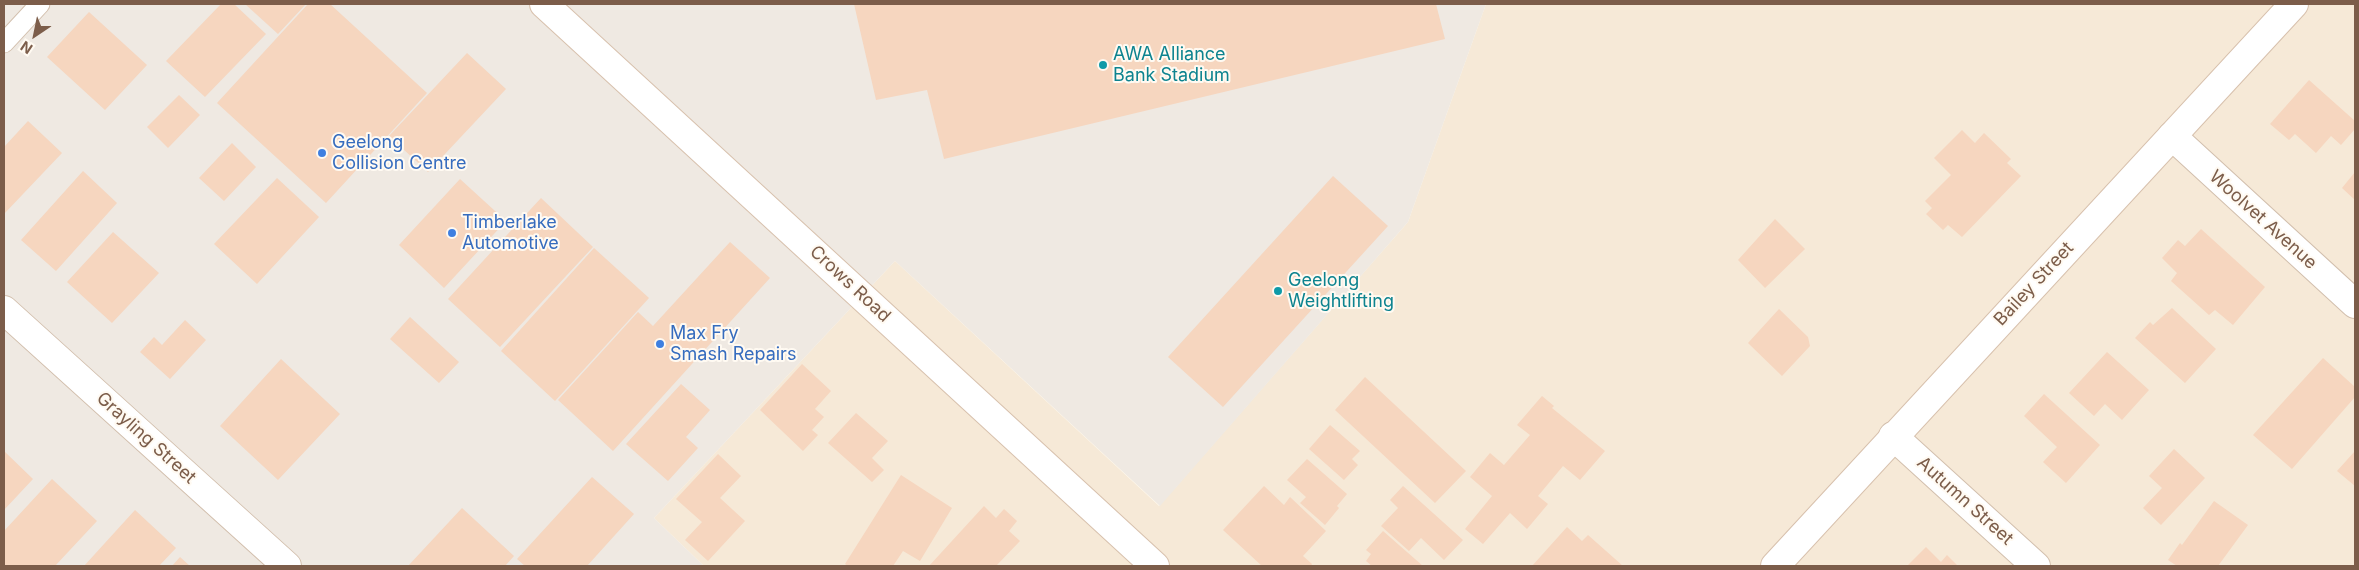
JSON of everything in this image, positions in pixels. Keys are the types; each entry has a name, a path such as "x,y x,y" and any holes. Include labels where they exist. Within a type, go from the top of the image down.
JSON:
{"street":[{"name":"Crows Road","path":"544,4 1155,566"},
{"name":"Bailey Street","path":"1775,566 1893,436 2294,4"},
{"name":"Woolvet Avenue","path":"2172,136 2355,304"},
{"name":"Grayling Street","path":"4,310 287,566"},
{"name":"Autumn Street","path":"1893,436 2036,566"}],"lane":[{"path":"4,43 40,4"}],"shaded area":[{"path":"4,4 1486,4 1408,222 1160,506 895,261 654,518 704,566 4,566"},
{"path":"1486,4 2355,4 2355,566 704,566 654,518 895,261 1159,506 1408,222"}],"building":[{"path":"221,4 234,4 266,34 205,97 166,61"},
{"path":"245,4 306,4 278,34"},
{"name":"Geelong Collision Centre","path":"308,4 330,4 427,93 326,203 217,103"},
{"name":"AWA Alliance Bank Stadium","path":"854,4 1436,4 1445,39 944,159 927,90 876,100"},
{"path":"89,12 147,65 105,110 47,57"},
{"path":"467,53 506,89 428,172 389,136"},
{"path":"2309,80 2355,121 2355,129 2341,145 2331,136 2316,153 2295,134 2289,140 2270,124"},
{"path":"179,95 200,115 168,148 147,127"},
{"path":"28,121 62,153 4,214 4,147"},
{"path":"1962,130 1975,143 1984,133 2011,159 2007,163 2021,176 1962,237 1948,225 1943,230 1926,214 1932,208 1925,201 1951,175 1934,158"},
{"path":"232,143 256,167 224,201 199,178"},
{"path":"83,171 117,203 56,271 21,240"},
{"path":"2355,172 2355,200 2342,188"},
{"name":"Geelong Weightlifting","path":"1333,176 1388,226 1223,407 1168,357"},
{"path":"277,178 319,217 257,284 214,244"},
{"name":"Timberlake Automotive","path":"460,179 506,221 444,288 399,245"},
{"path":"541,198 593,247 500,347 448,299"},
{"path":"1775,219 1805,249 1765,288 1738,260"},
{"path":"2201,229 2265,287 2233,325 2215,310 2209,315 2171,281 2177,273 2162,258 2178,240 2185,246"},
{"path":"113,232 159,273 112,323 67,282"},
{"name":"Max Fry Smash Repairs","path":"730,242 770,278 613,451 558,400 638,312 653,326"},
{"path":"594,248 649,298 555,401 501,351"},
{"path":"2172,308 2216,349 2185,383 2135,338 2150,322 2153,325"},
{"path":"1779,309 1808,337 1810,346 1782,376 1748,343"},
{"path":"410,317 459,362 439,383 390,339"},
{"path":"185,320 206,340 170,379 140,352 154,337 162,345"},
{"path":"2107,352 2149,390 2122,420 2105,404 2094,416 2069,393"},
{"path":"2323,358 2355,387 2355,397 2292,469 2253,435"},
{"path":"281,359 340,414 278,480 220,426"},
{"path":"802,364 831,391 815,409 824,417 812,430 818,435 803,451 760,410"},
{"path":"1365,377 1466,471 1435,503 1335,410"},
{"path":"681,384 710,410 686,437 698,448 668,481 626,444"},
{"path":"2044,394 2100,445 2066,483 2043,462 2057,447 2024,416"},
{"path":"1542,396 1554,406 1552,408 1605,451 1580,480 1563,466 1538,496 1548,504 1527,529 1510,513 1483,544 1465,529 1492,496 1470,477 1490,453 1504,465 1530,435 1517,425"},
{"path":"856,413 888,441 872,458 884,470 872,482 828,443"},
{"path":"1330,425 1360,451 1352,459 1358,465 1344,480 1309,449"},
{"path":"2174,449 2205,478 2161,525 2143,508 2162,488 2149,476"},
{"path":"4,451 33,479 4,510"},
{"path":"2355,451 2355,486 2337,471"},
{"path":"718,454 741,476 720,498 745,521 708,561 685,540 702,522 676,499"},
{"path":"1307,459 1347,494 1337,506 1339,508 1325,525 1300,503 1306,497 1287,480"},
{"path":"901,475 952,508 920,561 903,551 893,566 848,566 845,564"},
{"path":"592,477 634,514 587,566 525,566 517,559"},
{"path":"52,479 97,521 55,566 4,566 4,531"},
{"path":"1264,486 1284,505 1290,497 1326,531 1303,556 1312,564 1311,566 1262,566 1223,530"},
{"path":"1403,486 1463,540 1444,560 1421,538 1409,551 1381,526 1398,508 1390,500"},
{"path":"2214,501 2248,525 2218,566 2177,566 2168,560 2180,543 2182,545"},
{"path":"984,506 996,518 1004,509 1017,521 1009,531 1020,541 996,566 929,566"},
{"path":"462,508 514,556 505,566 408,566"},
{"path":"135,510 176,548 159,566 84,566"},
{"path":"1567,527 1582,541 1588,535 1623,566 1532,566"},
{"path":"1383,531 1423,566 1372,566 1366,561 1371,554 1366,550"},
{"path":"1926,547 1941,562 1947,555 1958,566 1907,566"},
{"path":"180,557 190,566 172,566"}],"place":[{"name":"AWA Alliance Bank Stadium","path":"1103,65"},
{"name":"Geelong Collision Centre","path":"322,153"},
{"name":"Timberlake Automotive","path":"452,233"},
{"name":"Geelong Weightlifting","path":"1278,291"},
{"name":"Max Fry Smash Repairs","path":"660,344"}]}
